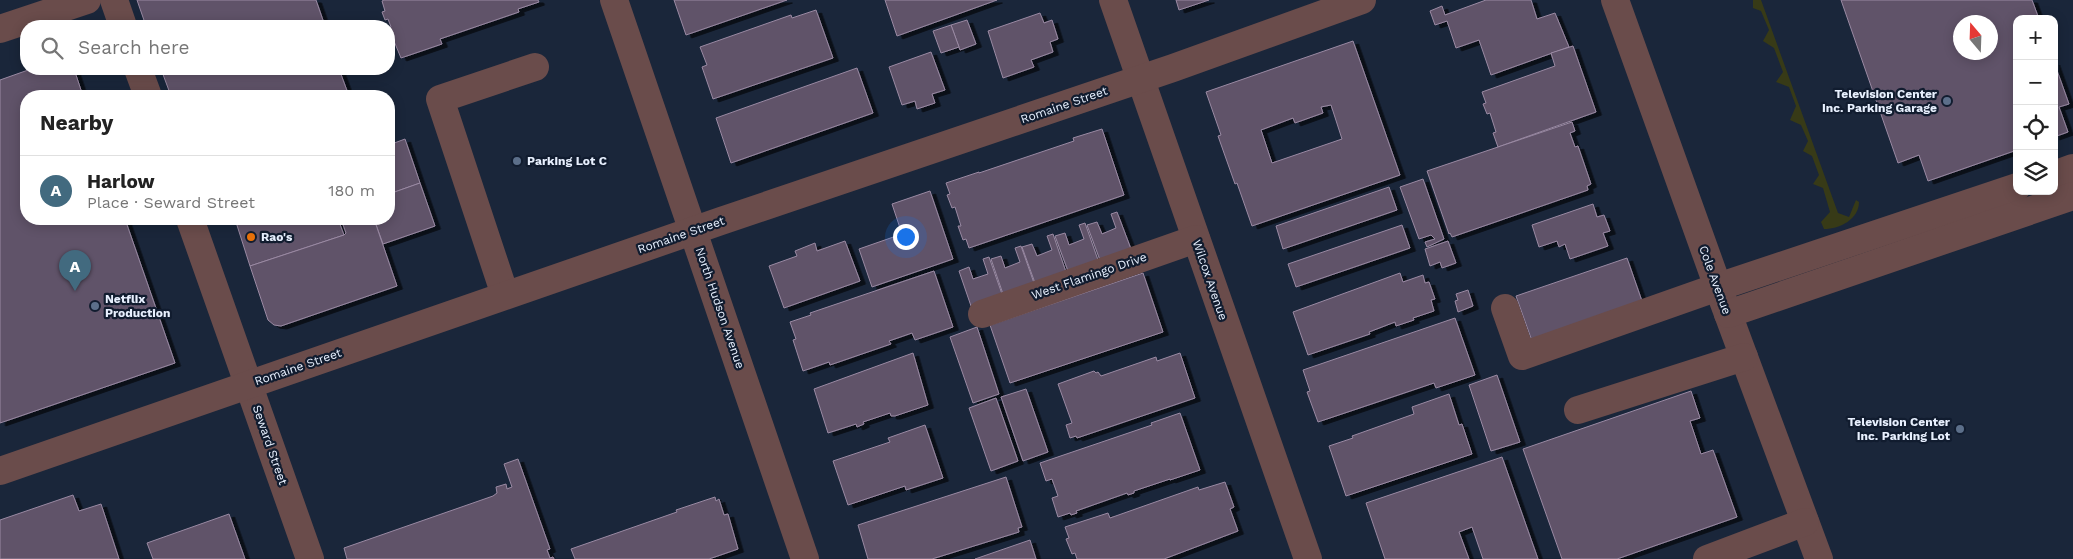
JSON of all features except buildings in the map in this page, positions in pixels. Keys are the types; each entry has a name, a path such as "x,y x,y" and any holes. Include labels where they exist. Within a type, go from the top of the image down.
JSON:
{"street":[{"path":"27,20 87,0"},
{"path":"114,0 121,20"},
{"name":"North Hudson Avenue","path":"614,0 805,559"},
{"name":"Wilcox Avenue","path":"1113,0 1308,559"},
{"name":"Romaine Street","path":"0,471 505,295 1141,79 1362,0"},
{"name":"Cole Avenue","path":"1615,0 1718,287 1819,559"},
{"path":"0,29 20,22"},
{"path":"505,295 440,99 535,67"},
{"path":"140,75 146,90"},
{"path":"2058,174 2073,168"},
{"path":"1505,308 1522,356 1718,287 2013,188"},
{"path":"1728,314 2073,196"},
{"name":"Seward Street","path":"192,225 310,559"},
{"name":"West Flamingo Drive","path":"982,314 1196,239"},
{"path":"1578,410 1744,358"},
{"path":"1707,559 1805,522"}],"green space":[{"path":"1753,0 1761,0 1838,213 1849,217 1856,200 1859,202 1856,213 1848,222 1842,225 1824,229 1821,222 1830,212 1823,188 1813,184 1819,175 1812,156 1803,151 1808,141 1801,125 1790,120 1796,106 1789,87 1776,82 1783,72 1774,48 1763,41 1769,30 1761,11 1753,8"}],"place":[{"name":"Television Center Inc. Parking Garage","path":"1947,101"},
{"name":"Parking Lot C","path":"517,161"},
{"name":"Rao's","path":"251,237"},
{"name":"Harlow","path":"75,291"},
{"name":"Netflix Production","path":"95,306"},
{"name":"Television Center Inc. Parking Lot","path":"1960,429"}]}
